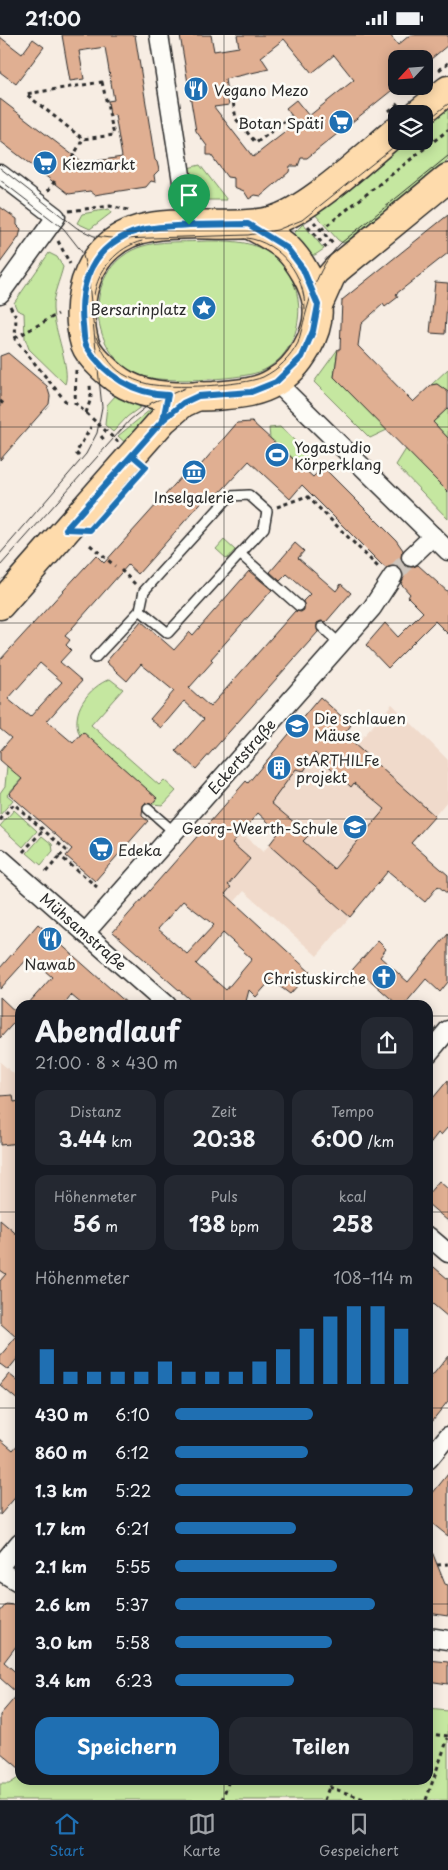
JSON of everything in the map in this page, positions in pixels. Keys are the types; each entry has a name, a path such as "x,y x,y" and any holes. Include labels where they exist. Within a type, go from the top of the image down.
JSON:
{"main road":[{"path":"429,105 448,90"},
{"path":"165,407 153,395 127,386 108,373 85,345 82,314 84,287 88,274 101,255 119,239 136,231 154,227 248,224 278,219 301,207 388,137"},
{"path":"0,605 132,455 165,407 198,396 251,392 276,382 291,370 309,345 318,305 331,276 337,269 448,178"},
{"path":"248,224 287,248 303,269 318,305"}],"street":[{"path":"159,35 189,225"},
{"path":"0,174 62,214 2,297"},
{"path":"276,382 448,551"},
{"path":"411,557 433,536"},
{"name":"Eckertstraße","path":"85,933 340,644 376,602 393,576"},
{"name":"Mühsamstraße","path":"0,858 161,1000"},
{"path":"433,1048 448,1029"},
{"path":"433,1240 448,1253"},
{"path":"433,1454 448,1436"},
{"path":"0,1566 15,1548"},
{"path":"0,1571 15,1580"},
{"path":"433,1638 448,1640"}],"lane":[{"path":"95,658 140,609 144,591 230,497 250,495 266,511 264,528 168,633 140,609"},
{"path":"240,554 298,606"},
{"path":"322,627 340,644"},
{"path":"148,809 174,831"}],"path":[{"path":"102,82 114,135 83,139 26,94 102,82"},
{"path":"221,92 230,90 236,119 256,143 292,116"},
{"path":"321,230 448,130"},
{"path":"68,165 83,139"},
{"path":"46,193 56,179"},
{"path":"62,214 110,206 137,212"},
{"path":"310,218 333,244"},
{"path":"305,223 327,249"},
{"path":"2,297 16,317 14,339 67,403"},
{"path":"14,339 58,314"},
{"path":"0,401 6,405"},
{"path":"75,403 132,455"},
{"path":"78,456 76,453 92,428"},
{"path":"101,436 106,441"},
{"path":"266,511 307,497 374,562"},
{"path":"90,545 115,565"},
{"path":"121,571 144,591"},
{"path":"0,820 14,804 66,850 46,872"},
{"path":"23,852 43,830"},
{"path":"60,856 90,879 97,887"},
{"path":"438,1565 448,1564"},
{"path":"433,1735 448,1737 433,1780"},
{"path":"222,1800 227,1785"},
{"path":"426,1800 431,1785"},
{"path":"324,1800 329,1787 367,1800"}],"shaded area":[{"name":"Georg-Weerth-Schule","path":"392,704 448,760 448,800 317,956 244,891 214,925 160,879 219,812 263,852 290,820 248,783 292,732 334,770"},
{"path":"0,1062 15,1075 15,1278 0,1296"}],"green space":[{"path":"448,100 448,160 347,241 343,243 338,240 313,212 388,148 388,150 433,150 433,112"},
{"path":"200,165 227,200 194,200 188,168"},
{"path":"109,209 111,213 90,229 77,223 82,214"},
{"path":"303,224 324,249 315,255 309,255 294,238 295,232"},
{"path":"207,241 237,242 259,247 281,263 291,277 297,294 299,312 296,329 290,345 279,359 264,370 241,376 175,380 151,378 132,372 117,360 106,344 100,326 98,307 101,288 109,270 123,256 142,246"},
{"path":"49,253 57,257 63,267 55,293 53,309 66,369 65,384 29,349 25,338 24,313 17,310 14,303"},
{"path":"338,349 334,377 387,430 370,438 314,382"},
{"path":"448,369 448,392 437,384 431,385"},
{"path":"116,395 142,406 127,417 113,432 105,425 107,405"},
{"path":"156,405 161,410 129,446 118,436"},
{"path":"448,408 448,438 433,422"},
{"path":"280,427 312,457 302,466 270,438 269,428"},
{"path":"406,449 448,492 448,519 396,465"},
{"path":"224,540 235,550 227,559 216,549"},
{"path":"110,679 123,689 91,725 159,785 164,780 176,791 163,805 152,804 157,798 83,733 80,736 77,718 83,701 95,688"},
{"path":"56,740 7,795 13,800 0,815 0,793 5,786 7,766"},
{"path":"14,810 37,831 23,847 0,826"},
{"path":"42,836 52,844 53,851 41,865 27,853"},
{"path":"433,1710 448,1711 448,1800 0,1800 0,1784 9,1784 15,1780 15,1785 433,1785"}],"building":[{"path":"62,35 135,35 155,160 159,170 154,175 155,182 151,181 146,187 95,195 90,191 69,194 0,141 0,99 83,163 122,157 115,115 110,116 108,101 114,100 105,47 79,51 84,79 70,81"},
{"path":"180,35 211,35 214,51 239,47 237,35 390,35 398,45 410,35 448,35 448,45 433,57 433,50 388,50 388,93 307,158 301,158 298,166 290,166 289,172 261,196 255,195 249,199 244,191 234,187 234,178 227,177 211,155 207,155 207,146 196,131","holes":["284,39 312,73 334,55 354,80 309,116 296,100 286,108 297,123 253,157 214,107 229,105 225,79 269,69 261,57"]},
{"path":"0,37 22,54 33,39 44,47 16,84 0,72"},
{"path":"0,207 17,219 17,225 21,229 19,237 0,263"},
{"path":"448,215 448,253 396,294 398,297 385,307 383,304 361,324 358,346 413,402 431,385 437,384 448,392 448,408 433,422 448,438 448,492 334,377 338,349 340,349 342,300"},
{"path":"435,282 448,283 445,334 430,333"},
{"path":"8,353 47,386 50,396 49,404 0,460 0,356"},
{"path":"252,422 313,477 323,467 396,540 403,550 401,559 404,565 413,567 418,565 448,592 448,634 435,621 388,668 366,645 385,623 398,637 423,612 408,597 410,594 401,584 404,577 402,571 394,565 386,568 382,565 302,485 290,499 249,461 212,501 206,497 138,574 128,565 65,636 70,640 66,645 71,650 60,662 82,681 47,721 73,743 83,732 157,798 152,804 146,803 143,805 142,816 148,821 95,881 66,856 72,849 9,794 22,779 0,760 0,751 11,738 0,729 0,660 96,555 104,563 183,475 188,480 237,423","holes":["40,663 62,682 30,717 8,699"]},
{"path":"295,543 304,551 298,558 336,591 341,584 351,593 326,622 321,621 317,623 318,632 196,769 176,751 204,719 184,701 161,728 150,719 174,691 141,664 127,681 106,662 141,621 174,650 190,632 193,635 249,571 272,590 211,659 213,661 189,688 210,707 295,611 301,612 304,610 303,601 310,594 287,574 280,581 270,572"},
{"path":"320,697 351,725 344,735 435,816 411,843 448,875 448,894 438,886 425,902 388,871 350,917 269,845 279,832 258,813 232,843 250,859 228,885 231,887 225,894 310,972 290,994 271,980 256,997 249,990 246,1000 190,1000 113,932 246,781 248,783","holes":["315,753 351,787 354,783 385,809 334,869 303,841 309,835 271,803 296,769 304,771","183,901 214,925 187,954 158,929","223,933 252,959 226,990 196,964"]},
{"path":"38,924 123,1000 77,1000 71,995 67,1000 31,1000 52,977 29,957 0,989 0,968"},
{"path":"448,934 448,982 440,992 426,979 408,1000 392,1000 364,975 354,986 345,978 378,941 386,949 380,957 408,982"},
{"path":"0,997 15,1011 15,1022 0,1038"},
{"path":"448,1080 448,1127 441,1135 438,1133 433,1140 433,1098"},
{"path":"13,1095 15,1102 15,1144 0,1145 0,1096"},
{"path":"439,1181 448,1189 448,1221 433,1208 433,1188"},
{"path":"0,1220 15,1233 15,1336 0,1323 0,1281 6,1274 0,1270"},
{"path":"433,1266 448,1279 448,1317 433,1304"},
{"path":"15,1338 15,1361 8,1370 0,1364 0,1356"},
{"path":"448,1356 448,1401 433,1420 433,1375"},
{"path":"9,1374 15,1379 15,1398 0,1385"},
{"path":"0,1439 13,1450 15,1448 15,1498 0,1515"},
{"path":"448,1474 448,1536 433,1524 433,1493"},
{"path":"433,1554 445,1584 448,1585 448,1616 433,1614"},
{"path":"6,1604 15,1605 15,1648 4,1662 15,1672 15,1691 0,1678 0,1612"},
{"path":"433,1660 448,1662 448,1684 433,1682"},
{"path":"15,1698 15,1765 0,1752 0,1715"}],"tunnel":[{"path":"393,576 411,557"}],"tram line":[{"path":"433,116 448,104"},
{"path":"0,168 77,228 94,236 119,239 248,235 277,230 302,220 390,150"},
{"path":"96,337 114,367 123,374 148,384 159,386 206,386 239,383 263,377 284,363 298,343 318,277 324,265 341,243 448,156"},
{"path":"0,180 64,229 82,252 88,274 102,407 97,433 86,454 0,554"},
{"path":"247,238 270,246 289,263 301,284 305,309"},
{"path":"94,295 100,277 110,261 125,248 142,241"},
{"path":"0,566 130,420 151,403 185,388"}],"place":[{"name":"Vegano Mezo","path":"196,89"},
{"name":"Botan Späti","path":"341,122"},
{"name":"Kiezmarkt","path":"45,163"},
{"name":"Bersarinplatz","path":"204,308"},
{"name":"Yogastudio Körperklang","path":"277,455"},
{"name":"Inselgalerie","path":"194,472"},
{"name":"Die schlauen Mäuse","path":"297,726"},
{"name":"stARTHILFe projekt","path":"279,768"},
{"name":"Georg-Weerth-Schule","path":"355,827"},
{"name":"Edeka","path":"101,849"},
{"name":"Nawab","path":"50,939"},
{"name":"Christuskirche","path":"384,977"}],"route":[{"path":"189,225 154,227 136,231 119,239 108,246 92,266 85,280 82,303 85,345 108,373 117,380 139,391 153,395 168,395 163,420 132,455 124,464 66,529 90,530 146,467 132,455 173,410 198,396 251,392 276,382 291,370 309,345 318,305 303,269 287,248 248,224 189,225"}]}
